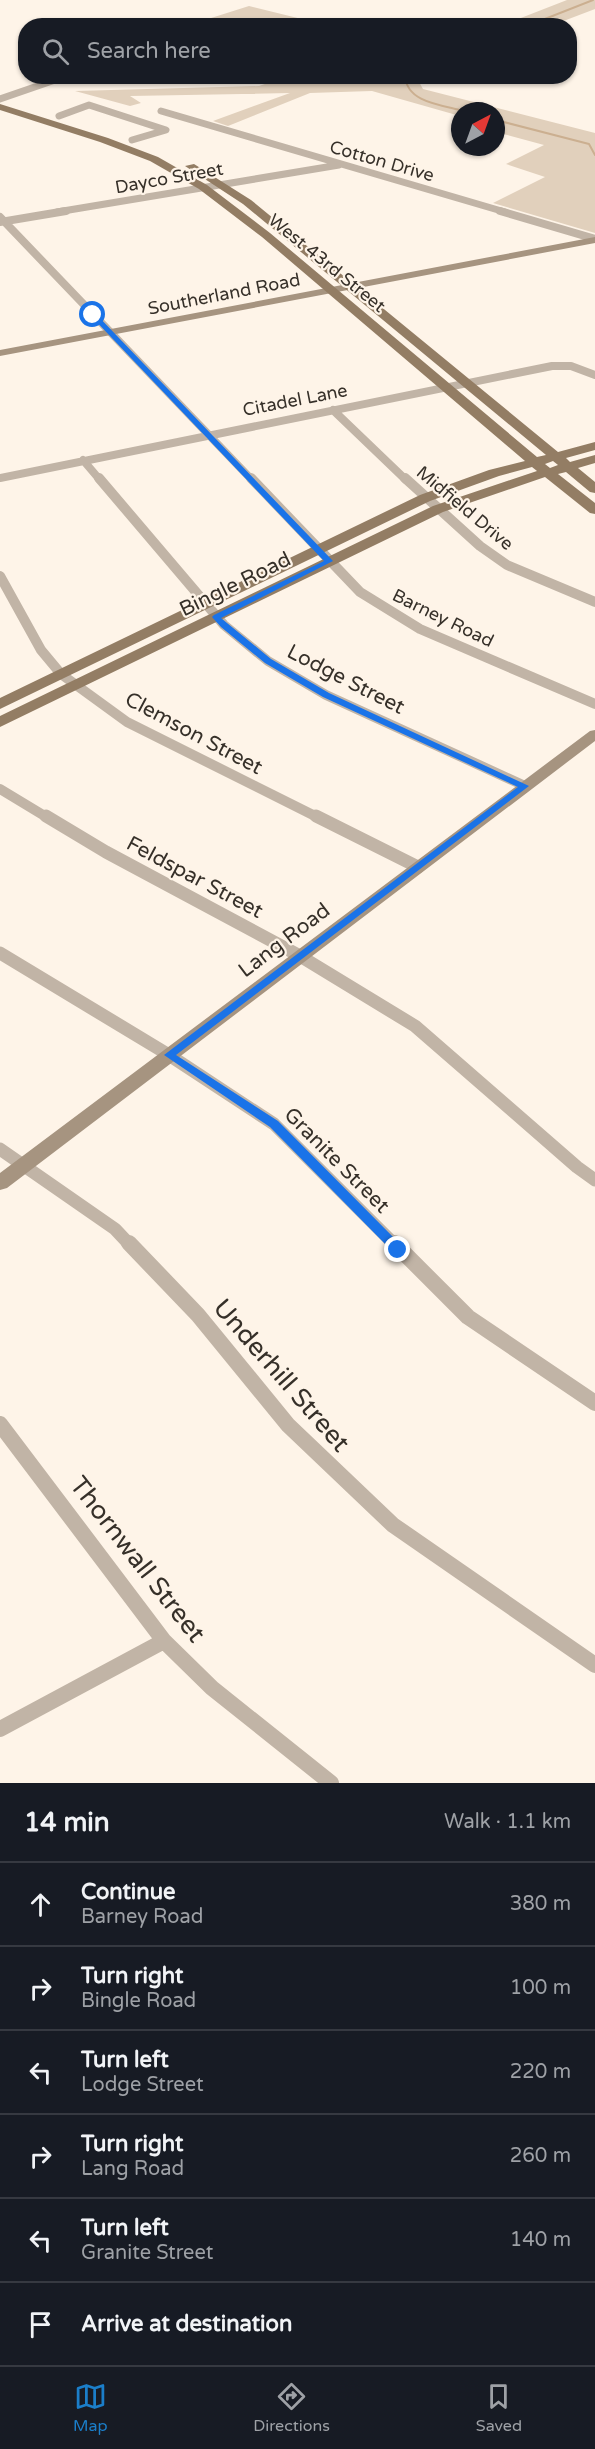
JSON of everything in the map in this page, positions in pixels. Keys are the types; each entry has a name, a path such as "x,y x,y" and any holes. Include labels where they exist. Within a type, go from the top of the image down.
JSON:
{"main road":[{"name":"West 43rd Street","path":"1,100 119,135 161,151 222,184 284,231 595,489"},
{"name":"West 43rd Street","path":"1,100 154,159 203,187 266,235 546,472 595,510"},
{"path":"104,140 119,135"},
{"path":"266,235 284,231"},
{"path":"388,336 407,333"},
{"name":"Bingle Road","path":"0,704 425,498 533,461 595,446"},
{"name":"Bingle Road","path":"0,722 438,509 546,472 595,459"}],"street":[{"path":"1,100 44,84"},
{"path":"58,116 89,105 166,130 132,140"},
{"name":"Cotton Drive","path":"161,111 595,240"},
{"name":"Dayco Street","path":"1,220 343,165"},
{"name":"Barney Road","path":"1,220 360,592 402,620 595,704"},
{"name":"Southerland Road","path":"0,353 595,240"},
{"name":"Citadel Lane","path":"0,478 552,366 571,366 595,375"},
{"name":"Midfield Drive","path":"333,410 425,498 480,546 507,565 595,602"},
{"name":"Lodge Street","path":"83,460 216,617 268,661 326,695 525,786"},
{"name":"Clemson Street","path":"0,576 41,650 61,674 127,723 418,867"},
{"name":"Lang Road","path":"0,1183 595,734"},
{"name":"Feldspar Street","path":"0,789 106,852 300,956 415,1026 577,1167 595,1180"},
{"name":"Granite Street","path":"0,953 169,1055 274,1124 468,1317 595,1403"},
{"name":"Underhill Street","path":"0,1149 115,1229 198,1315 288,1425 393,1525 595,1665"},
{"name":"Thornwall Street","path":"0,1424 164,1641 212,1688 332,1783"},
{"path":"0,1729 164,1641"}],"shaded area":[{"path":"567,0 595,0 595,9 571,18 521,18"},
{"path":"249,6 298,18 211,18"},
{"path":"265,84 420,84 423,89 474,102 451,102 451,113 372,91 310,93 228,126 213,121 290,93 130,96 141,103 130,106 75,91"},
{"path":"505,110 595,133 595,233 493,203 545,177 506,164 544,145 505,134"}],"waterway":[{"path":"547,18 593,0"},
{"path":"407,84 419,97 451,108"},
{"path":"505,122 589,144 595,155"}],"route":[{"path":"93,315 329,561 216,617 268,661 305,684 525,786 169,1055 274,1124 398,1250"}]}
